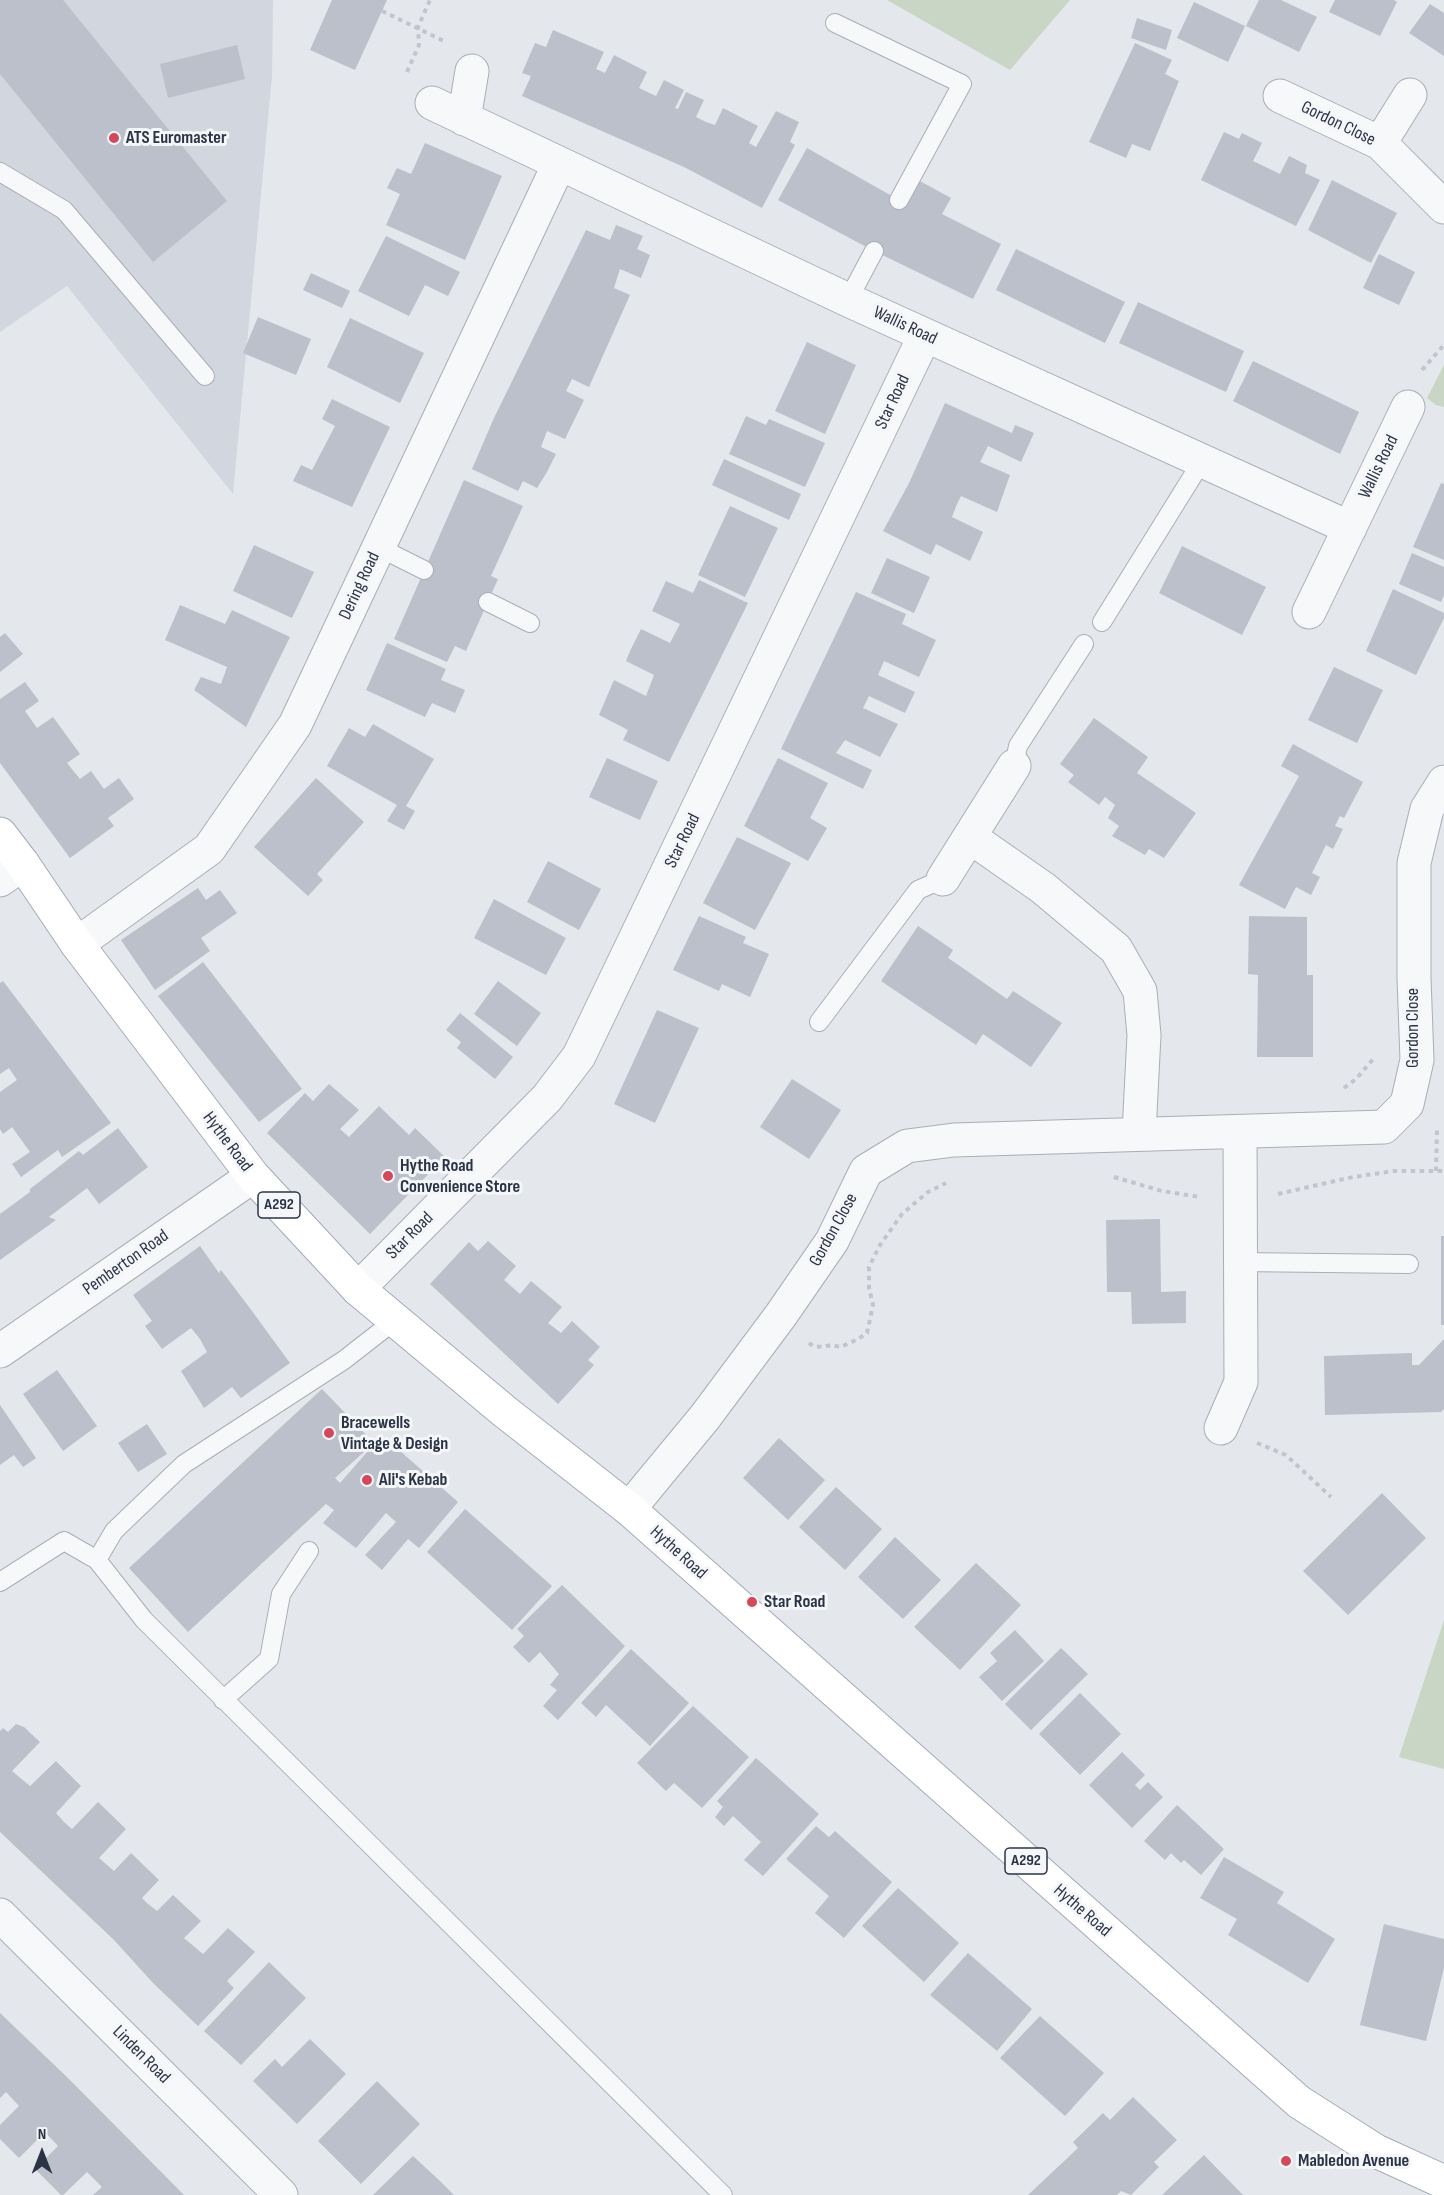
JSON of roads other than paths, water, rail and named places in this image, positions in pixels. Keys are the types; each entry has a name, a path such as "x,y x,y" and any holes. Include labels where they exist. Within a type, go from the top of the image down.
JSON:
{"main road":[{"name":"Hythe Road","path":"0,834 12,872 77,944 253,1176 358,1288 394,1321 629,1509 1299,2103 1376,2151 1444,2182"}],"street":[{"path":"464,118 472,71"},
{"path":"1380,142 1410,95"},
{"name":"Gordon Close","path":"1280,96 1380,142 1444,207"},
{"name":"Wallis Road","path":"432,103 848,300 1350,528"},
{"name":"Dering Road","path":"77,944 209,849 295,725 559,164"},
{"name":"Star Road","path":"358,1288 547,1098 579,1056 924,335"},
{"name":"Wallis Road","path":"1309,612 1408,407"},
{"path":"943,879 1014,766"},
{"name":"Gordon Close","path":"629,1509 705,1417 781,1315 832,1241 866,1171 907,1146 954,1140 1384,1126 1407,1104 1417,1060 1414,863 1427,809 1444,782"},
{"path":"970,837 1043,888 1116,949 1126,966 1140,991 1144,1035 1139,1133"},
{"path":"1221,1428 1241,1382 1240,1132"},
{"name":"Pemberton Road","path":"0,1351 253,1176"},
{"name":"Linden Road","path":"0,1915 281,2195"}],"lane":[{"path":"835,23 962,84 899,200"},
{"path":"0,172 64,210 205,376"},
{"path":"848,300 874,251"},
{"path":"1102,622 1202,461"},
{"path":"378,547 424,570"},
{"path":"488,602 530,623"},
{"path":"1014,766 1018,746 1084,644"},
{"path":"819,1022 918,890 943,879"},
{"path":"1239,1262 1409,1264"},
{"path":"97,1560 114,1531 184,1464 344,1360 394,1321"},
{"path":"0,1581 64,1541 97,1560 144,1620 723,2195"},
{"path":"223,1700 269,1659 281,1594 309,1551"}],"place":[{"name":"ATS Euromaster","path":"114,138"},
{"name":"Hythe Road Convenience Store","path":"388,1176"},
{"name":"Bracewells Vintage & Design","path":"329,1433"},
{"name":"Ali's Kebab","path":"367,1480"},
{"name":"Star Road","path":"752,1602"},
{"name":"Mabledon Avenue","path":"1286,2161"}]}
